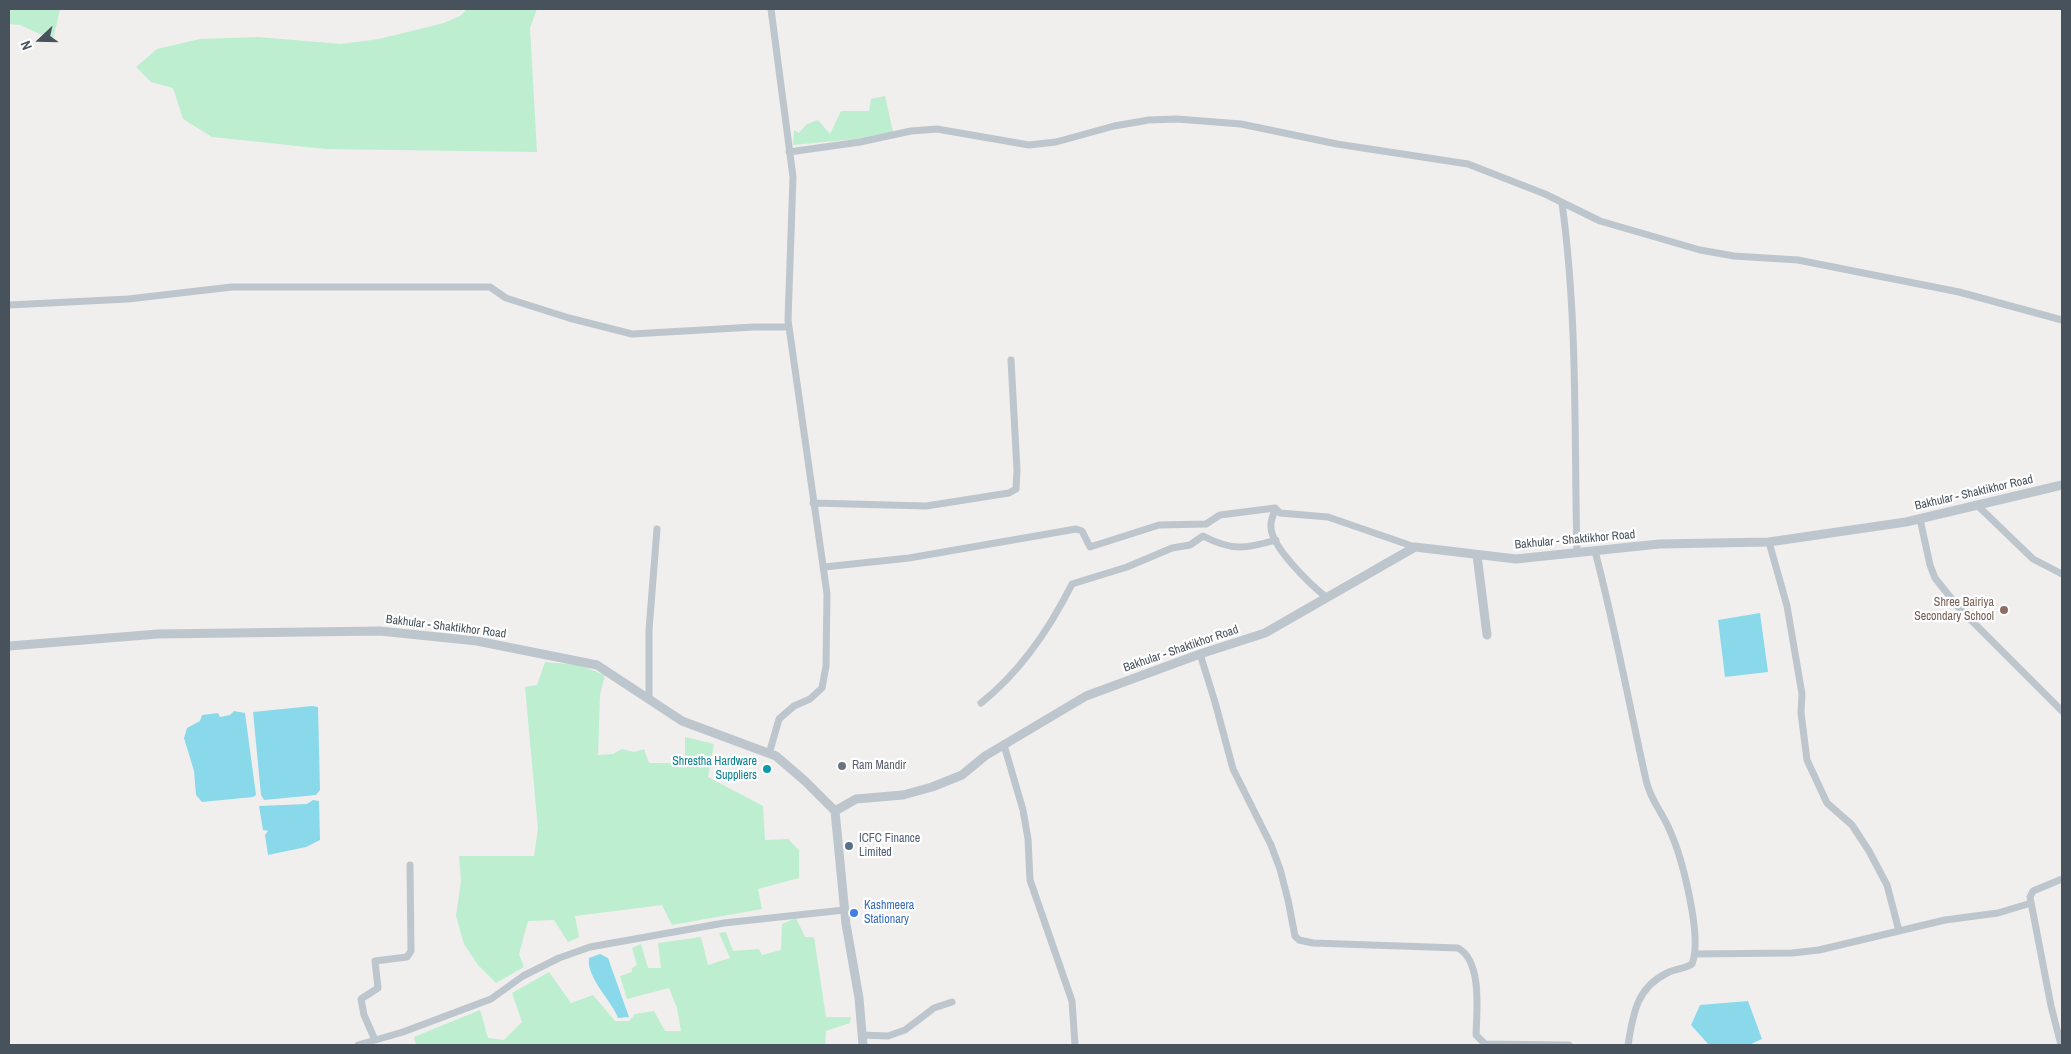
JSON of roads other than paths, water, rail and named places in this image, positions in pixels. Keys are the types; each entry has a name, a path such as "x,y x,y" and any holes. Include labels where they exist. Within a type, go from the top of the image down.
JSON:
{"street":[{"path":"769,754 779,719 794,706 810,699 822,688 826,666 827,594 789,327 793,177 771,9"},
{"path":"789,152 860,142 911,131 937,129 1029,145 1074,138 1114,126 1149,120 1208,121 1241,124 1337,144 1468,164 1545,194 1600,221 1700,250 1734,256 1798,260 1958,292 2062,320"},
{"path":"1562,204 1566,234 1572,331 1577,553"},
{"path":"9,305 128,299 232,287 490,286 506,298 569,318 632,334 744,327 789,327"},
{"path":"813,503 926,506 1009,493 1016,489 1017,470 1011,360"},
{"name":"Bakhular - Shaktikhor Road","path":"9,646 158,634 380,632 477,641 597,665 682,721 776,756 835,811 848,802 866,796 891,797 932,788 962,775 985,756 1086,696 1200,654 1265,633 1415,547 1516,559 1659,544 1769,542 1920,519 2062,485"},
{"path":"1977,505 2033,558 2062,574"},
{"path":"824,567 928,555 1076,529 1082,531 1090,548 1159,525 1206,524 1220,515 1275,508"},
{"path":"1275,508 1270,528 1276,540 1287,558 1326,597"},
{"path":"1275,508 1280,513 1328,517 1415,547"},
{"path":"1920,519 1930,565 1935,578 1959,608 2062,711"},
{"path":"649,699 649,630 657,530"},
{"path":"981,703 993,693 1027,656 1072,584 1127,567 1172,548 1190,545 1203,536 1221,546 1240,549 1276,540"},
{"path":"1769,542 1787,606 1801,687 1807,760 1827,803 1852,825 1869,851 1887,885 1900,931"},
{"path":"1595,551 1624,671 1646,781 1654,805 1670,830 1686,882 1694,927 1695,954 1692,964 1660,976 1642,993 1634,1008 1628,1045"},
{"path":"1476,554 1487,635"},
{"path":"1200,654 1216,702 1236,776 1280,868 1294,936 1299,940 1313,943 1458,948 1467,952 1473,966 1476,1035 1478,1039 1485,1044 1567,1045"},
{"path":"1004,745 1028,839 1030,880 1072,1001 1075,1045"},
{"path":"835,811 844,910 859,998 863,1045"},
{"path":"386,1045 378,1040 364,1015 361,999 378,988 376,961 407,957 411,952 410,865"},
{"path":"2061,1045 2051,1006 2031,903 2033,891 2062,879"},
{"path":"1695,954 1792,953 1820,950 1945,920 1998,913 2031,903"},
{"path":"358,1045 378,1040 491,999 530,973 559,958 590,947 724,923 844,910"},
{"path":"862,1035 888,1036 905,1030 934,1008 952,1002"}],"water":[{"path":"1760,613 1768,672 1725,677 1718,620"},
{"path":"318,707 320,790 316,795 264,800 261,795 253,712"},
{"path":"234,711 245,713 256,795 253,797 202,802 196,795 194,771 184,738 187,728 200,721 202,715 218,713 220,717 230,715"},
{"path":"313,800 319,801 320,840 306,847 268,855 265,835 268,831 263,830 259,806 307,804"},
{"path":"600,954 608,958 629,1017 618,1018 592,974 589,958"},
{"path":"1748,1001 1762,1039 1749,1045 1709,1045 1691,1025 1700,1005"}],"place":[{"name":"Shree Bairiya Secondary School","path":"2004,610"},
{"name":"Ram Mandir","path":"842,766"},
{"name":"Shrestha Hardware Suppliers","path":"767,769"},
{"name":"ICFC Finance Limited","path":"849,846"},
{"name":"Kashmeera Stationary","path":"854,913"}]}
